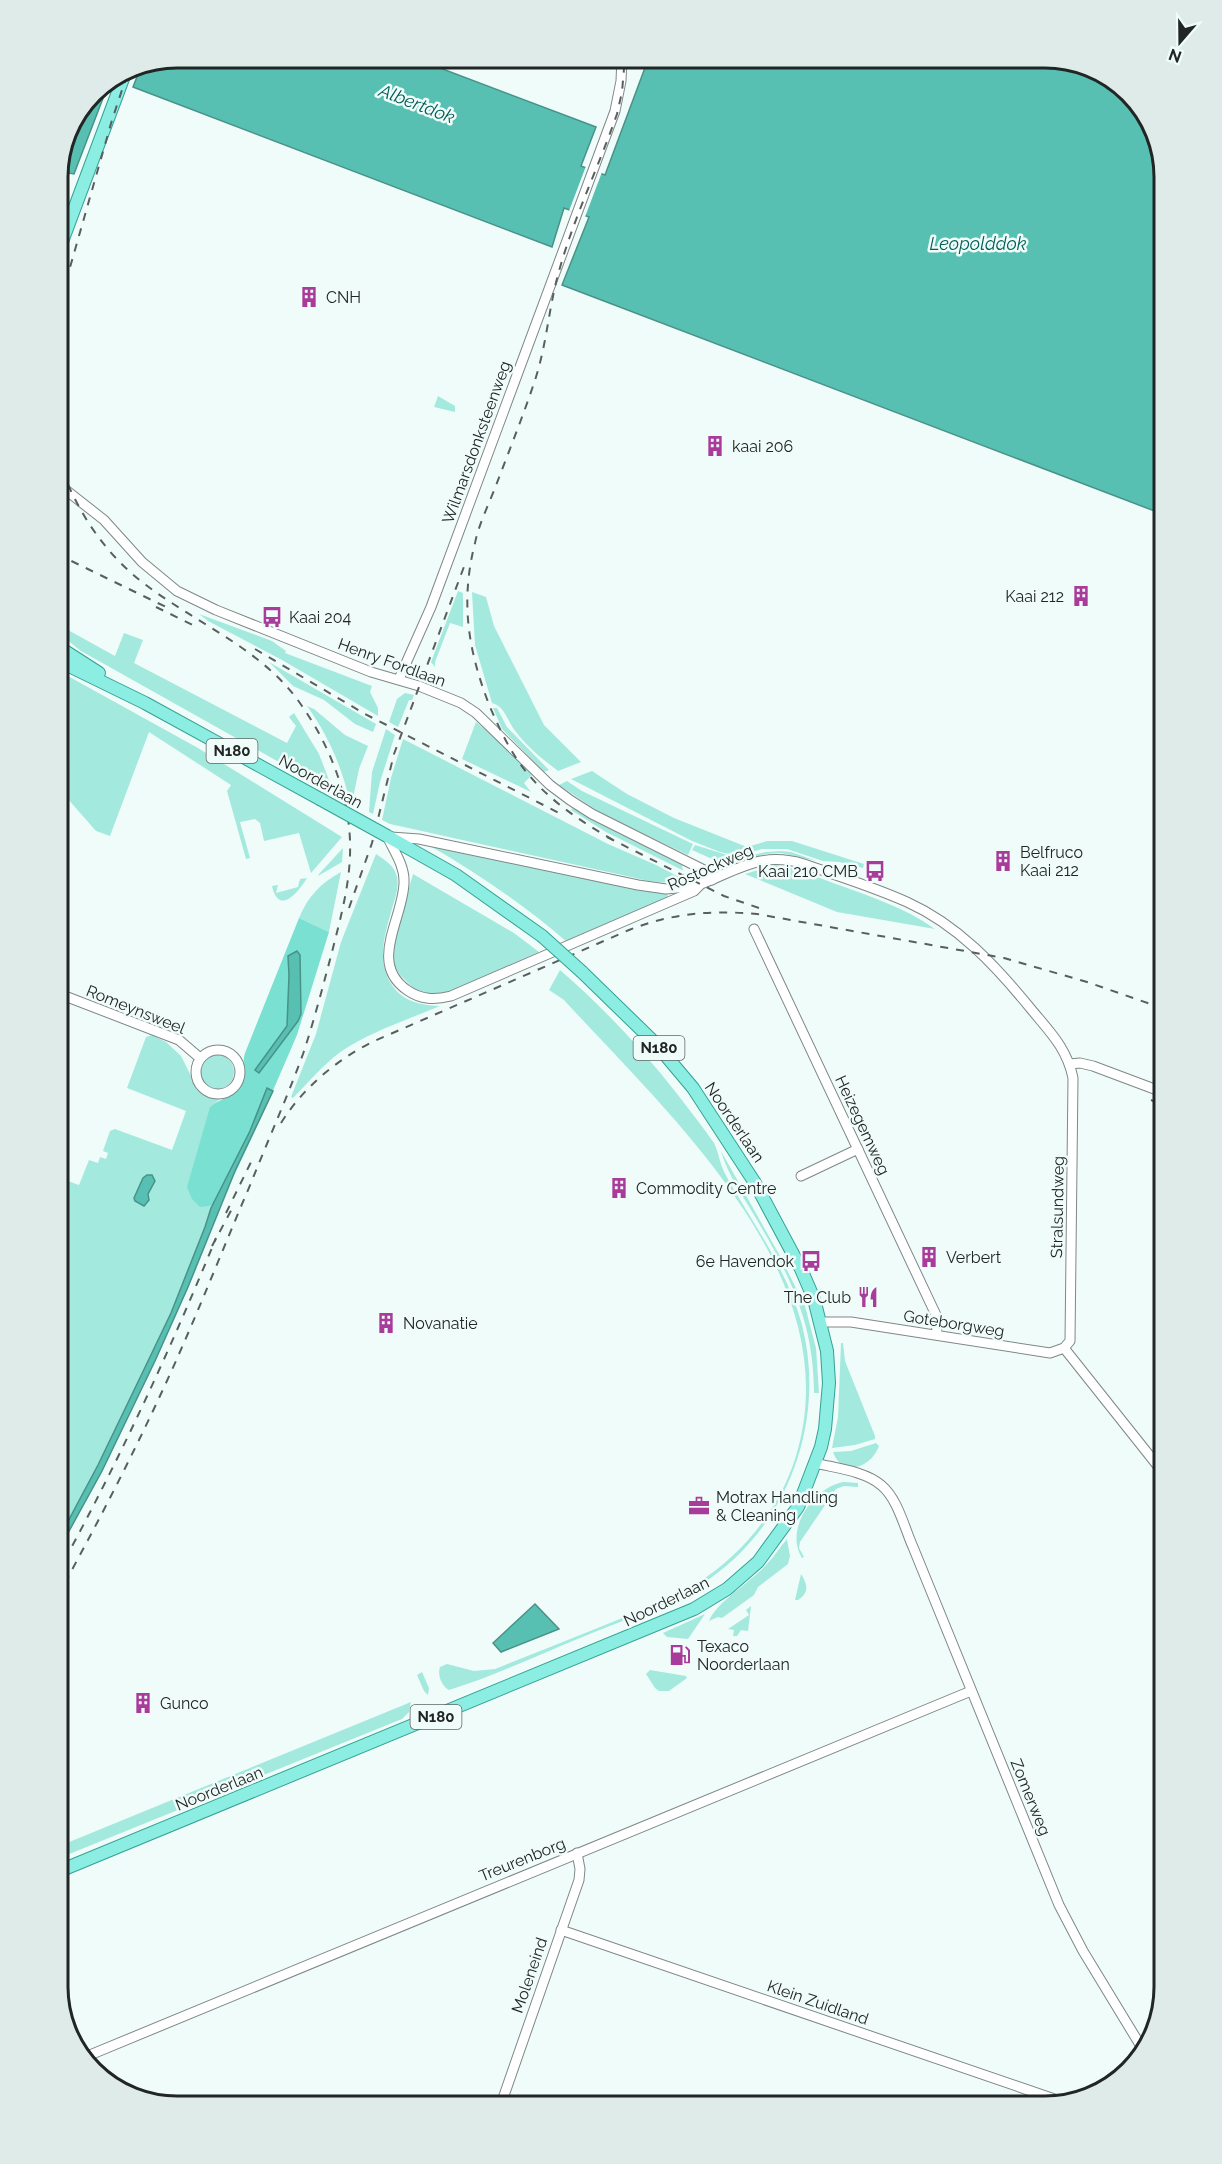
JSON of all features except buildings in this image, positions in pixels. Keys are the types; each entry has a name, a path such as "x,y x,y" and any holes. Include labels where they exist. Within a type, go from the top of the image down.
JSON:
{"main road":[{"path":"68,226 122,82"},
{"name":"Noorderlaan","path":"68,653 145,703"},
{"name":"Noorderlaan","path":"68,665 145,703 456,875 543,936 582,972 656,1044 693,1088 755,1183 813,1296 827,1351 829,1396 825,1429 798,1507 758,1562 727,1589 694,1609 610,1646 68,1868"}],"street":[{"name":"Wilmarsdonksteenweg","path":"399,679 435,597 594,169 615,111 622,68"},
{"name":"Henry Fordlaan","path":"68,492 104,520 142,562 177,591 197,602 371,672 399,679 461,703 476,713 550,785 570,800 592,814 704,870 712,880"},
{"name":"Rostockweg","path":"387,836 401,866 404,886 388,955 396,980 415,995 439,999 451,996 694,891 698,885 757,861 780,858 821,869 909,903 959,934 992,963 1065,1051 1070,1064"},
{"name":"Noorderlaan","path":"387,836 420,839 638,885 666,889 698,885"},
{"name":"Heizegemweg","path":"754,929 936,1315 937,1335"},
{"name":"Romeynsweel","path":"68,997 179,1040 200,1058"},
{"path":"219,1049 232,1054 239,1066 240,1074 234,1087 220,1094 206,1090 197,1079 195,1072 200,1058 212,1050 219,1049"},
{"path":"1070,1064 1080,1063 1092,1066 1154,1089"},
{"name":"Stralsundweg","path":"1064,1348 1070,1341 1071,1330 1073,1092 1070,1064"},
{"path":"801,1176 858,1149"},
{"name":"Goteborgweg","path":"820,1322 850,1322 1050,1353 1064,1348"},
{"path":"1064,1348 1154,1461"},
{"name":"Zomerweg","path":"815,1463 867,1477 880,1484 896,1506 1069,1926 1139,2043"},
{"name":"Treurenborg","path":"91,2055 971,1691"},
{"name":"Moleneind","path":"504,2096 579,1880 577,1852"},
{"name":"Klein Zuidland","path":"561,1929 1046,2096"}],"shaded area":[{"path":"438,396 455,406 455,412 434,407"},
{"path":"458,591 463,593 463,627 450,623 435,667 431,662"},
{"path":"472,592 486,597 494,626 544,725 581,762 558,771 528,746 502,710 492,703 475,645"},
{"path":"199,614 272,641 286,651 285,653 372,686 370,692 378,708 378,716 282,660 208,621"},
{"path":"68,630 115,656 124,633 143,640 134,663 287,743 296,726 289,717 294,713 319,754 334,793 81,651 68,641"},
{"path":"269,662 376,724 373,732 355,724 324,700 293,686"},
{"path":"68,676 198,748 342,837 311,873 299,833 264,841 260,823 255,819 240,822 250,858 246,859 227,791 231,785 149,732 110,836 96,831 68,799"},
{"path":"405,693 414,695 412,700 409,700 398,727 389,722 397,699"},
{"path":"307,706 314,709 345,735 368,746 359,769 352,803 333,752"},
{"path":"493,708 497,708 507,727 549,770 544,772 502,729"},
{"path":"476,722 499,741 532,775 524,783 531,792 462,759"},
{"path":"386,729 395,735 380,782 373,814 369,812 372,772"},
{"path":"403,739 608,844 681,878 670,882 649,881 390,824 382,820 391,778"},
{"path":"592,771 627,794 674,818 747,847 767,841 792,841 864,864 863,868 823,861 787,849 762,849 739,856 720,852 692,841 571,779"},
{"path":"567,781 582,791 693,844 688,855 602,814 559,785"},
{"path":"572,808 683,865 684,871 606,832 571,810"},
{"path":"695,845 737,858 781,851 817,861 781,853 721,863 692,850"},
{"path":"430,846 645,891 667,893 668,897 567,942 501,891"},
{"path":"343,848 342,862 318,876 319,874"},
{"path":"376,854 392,866 398,881 384,945 384,966 387,975 396,991 407,999 440,1006 375,1033 339,1053 293,1098 291,1097 316,1034 341,942"},
{"path":"775,865 805,872 886,903 911,914 935,929 837,912 745,874"},
{"path":"341,872 329,932 299,918 316,891"},
{"path":"413,874 514,933 539,952 451,991 431,995 413,988 395,967 392,949"},
{"path":"307,878 289,899 279,900 275,895 272,886 278,885 276,893 298,887 300,879"},
{"path":"299,918 329,932 297,1035 223,1199 209,1206 200,1207 192,1199 187,1187 210,1107 235,1092 241,1084 245,1053"},
{"path":"560,970 592,999 636,1045 714,1143 726,1176 782,1272 802,1325 808,1362 809,1399 804,1436 793,1471 777,1505 756,1535 730,1562 700,1585 657,1607 449,1690 441,1680 440,1667 447,1664 474,1671 495,1669 658,1603 699,1582 731,1557 758,1528 780,1494 796,1456 806,1390 798,1326 775,1264 741,1206 700,1149 564,1000 549,990"},
{"path":"152,1035 166,1042 181,1056 198,1090 207,1096 220,1099 210,1107 223,1199 155,1361 102,1471 68,1533 68,1181 79,1185 89,1160 98,1163 100,1157 106,1159 108,1153 103,1151 110,1131 115,1129 172,1150 186,1111 127,1088 146,1037"},
{"path":"217,1055 229,1060 234,1072 229,1084 217,1089 205,1084 200,1072 205,1060"},
{"path":"721,1151 780,1256 805,1306 816,1348 819,1393 814,1393 810,1345 805,1323 790,1282 732,1178"},
{"path":"841,1343 843,1343 845,1361 875,1439 832,1448 838,1417"},
{"path":"876,1443 879,1446 870,1460 856,1467 843,1465 833,1452 851,1451"},
{"path":"843,1482 858,1483 858,1487 844,1486 836,1489 800,1542 799,1548 804,1557 802,1558 797,1547 797,1535 804,1512 821,1492"},
{"path":"787,1539 790,1556 788,1564 758,1587 754,1595 722,1618 718,1617 709,1621 726,1599 760,1572"},
{"path":"801,1574 806,1585 806,1592 795,1600"},
{"path":"751,1606 748,1631 741,1630 737,1636 733,1636 734,1630 728,1629 749,1615 746,1610"},
{"path":"705,1614 688,1639 667,1637 663,1633"},
{"path":"650,1670 687,1678 669,1691 659,1691 646,1674"},
{"path":"422,1672 429,1688 428,1695 417,1675"},
{"path":"411,1702 409,1712 402,1719 68,1855 68,1842"}],"water":[{"name":"Leopolddok","path":"169,68 440,68 596,127 581,166 605,175 645,68 1053,68 1072,71 1090,77 1112,90 1132,110 1149,141 1152,155 1154,169 1154,511 562,285 589,217 564,208 552,247 133,87 138,74"},
{"path":"104,94 74,174 68,173 71,148 82,122"},
{"path":"297,951 300,955 301,1014 259,1073 255,1070 287,1026 288,956"},
{"path":"267,1088 273,1091 235,1171 155,1361 102,1471 68,1533 68,1521 98,1465 171,1313 211,1208 250,1131"},
{"path":"152,1175 155,1181 148,1194 149,1200 144,1206 134,1198 143,1178"},
{"path":"535,1604 559,1629 501,1652 493,1643"}],"pier":[{"path":"586,166 602,172 585,217 569,211"}],"railway":[{"path":"613,840 579,819 547,794 528,774 511,750 482,686 472,646 467,606 470,565 481,522 536,377 565,251 617,114 624,68"},
{"path":"68,274 125,80"},
{"path":"68,484 81,511 116,559 146,585 250,654 287,686 313,723 331,758 348,815 350,855 346,892 332,952 307,1042 291,1087 171,1372 116,1486 68,1576"},
{"path":"68,559 166,607"},
{"path":"349,908 372,843 394,754 465,564"},
{"path":"156,607 199,628"},
{"path":"255,649 365,714 561,814"},
{"path":"607,837 724,896 762,909"},
{"path":"281,1123 299,1098 321,1076 372,1042 629,930 677,916 724,912 757,914 1004,958 1087,982 1154,1005"},
{"path":"226,1213 254,1156"},
{"path":"212,1246 233,1207"},
{"path":"68,1554 101,1492 141,1408 216,1238"}],"place":[{"name":"CNH","path":"309,297"},
{"name":"kaai 206","path":"715,446"},
{"name":"Kaai 212","path":"1081,596"},
{"name":"Kaai 204","path":"272,617"},
{"name":"Belfruco Kaai 212","path":"1003,861"},
{"name":"Kaai 210 CMB","path":"875,871"},
{"name":"Commodity Centre","path":"619,1188"},
{"name":"Verbert","path":"929,1257"},
{"name":"6e Havendok","path":"811,1261"},
{"name":"The Club","path":"868,1297"},
{"name":"Novanatie","path":"386,1323"},
{"name":"Motrax Handling & Cleaning","path":"699,1506"},
{"name":"Texaco Noorderlaan","path":"680,1655"},
{"name":"Gunco","path":"143,1703"}],"water label":[{"name":"Albertdok","path":"417,104"}]}
